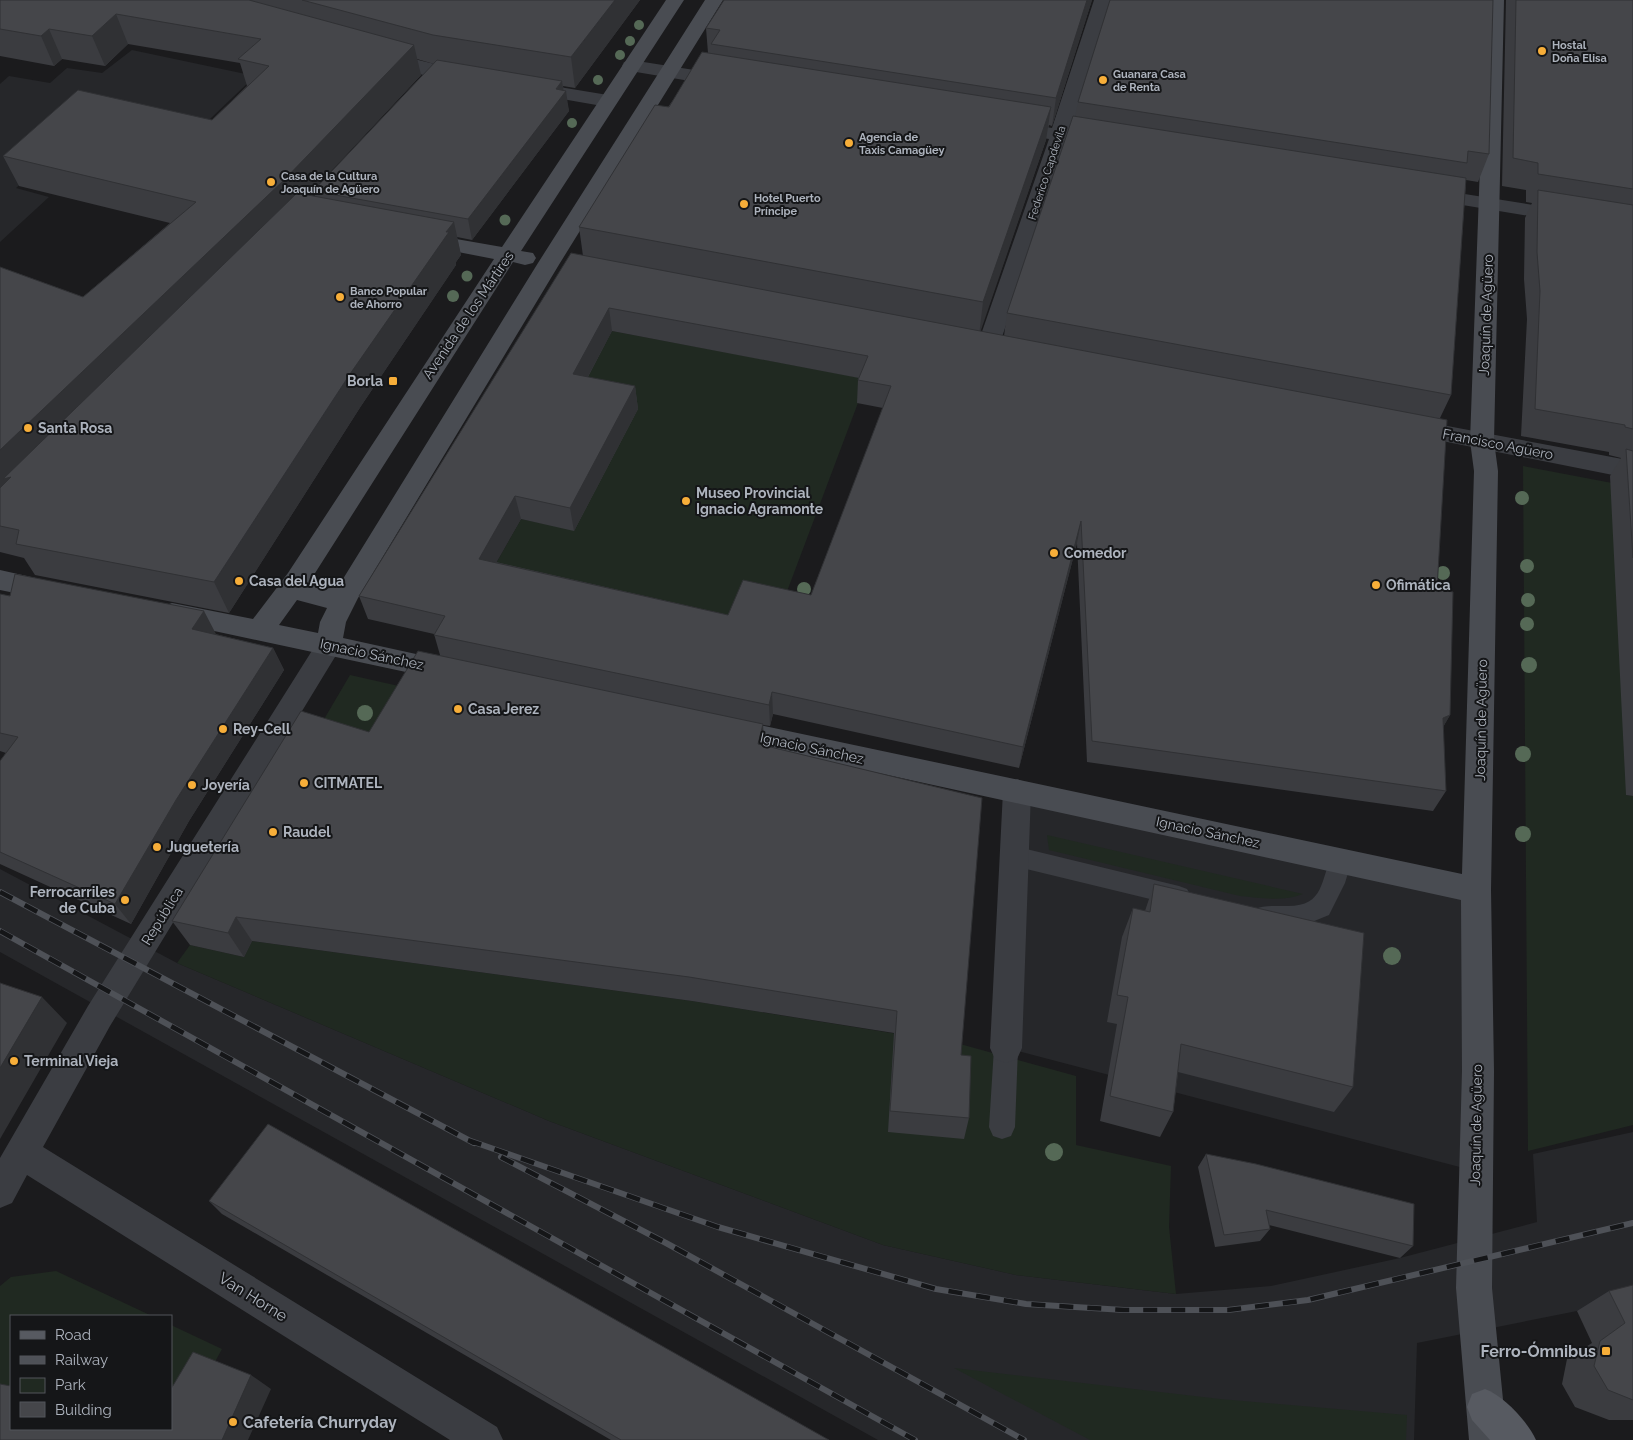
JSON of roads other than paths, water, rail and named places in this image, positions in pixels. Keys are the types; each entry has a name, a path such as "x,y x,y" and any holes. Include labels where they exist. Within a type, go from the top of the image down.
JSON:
{"main road":[{"name":"Avenida de los Mártires","path":"259,630 297,580 419,388 675,0"},
{"path":"329,645 333,622 347,594 548,263 714,0"},
{"name":"Joaquín de Agüero","path":"1487,1423 1474,1288 1478,1071 1476,890 1486,480 1482,441 1495,0"},
{"path":"400,234 548,263"},
{"path":"0,580 68,593"},
{"path":"297,580 300,590 318,598 336,598 347,594"},
{"name":"Ignacio Sánchez","path":"144,608 259,630 476,676"},
{"name":"Ignacio Sánchez","path":"698,723 1476,890"},
{"path":"1487,1423 1517,1440"}],"street":[{"name":"Federico Capdevila","path":"1012,351 978,344 1060,135 1103,0"},
{"path":"370,53 437,72 483,80"},
{"path":"631,66 748,85"},
{"path":"423,86 437,72"},
{"path":"511,85 608,101"},
{"path":"992,124 1123,145"},
{"path":"1412,192 1633,227"},
{"path":"548,263 571,267"},
{"name":"Francisco Agüero","path":"1392,423 1633,470"},
{"name":"República","path":"0,1191 99,1016 329,645"},
{"path":"1006,1048 1017,791"},
{"name":"Van Horne","path":"22,1153 484,1440"}],"lane":[{"path":"1014,856 1196,900"},
{"path":"1245,911 1264,916 1302,916 1322,908 1334,883 1341,860"},
{"path":"1002,1127 1006,1048"}],"railway":[{"path":"0,892 469,1140"},
{"path":"0,931 915,1440"},
{"path":"469,1140 718,1227 936,1289 1026,1304 1124,1310 1228,1310 1308,1300 1633,1223"},
{"path":"469,1140 474,1143"},
{"path":"501,1157 666,1243 1024,1440"}],"place":[{"name":"Hostal Doña Elisa","path":"1542,51"},
{"name":"Guanara Casa de Renta","path":"1103,80"},
{"name":"Agencia de Taxis Camagüey","path":"849,143"},
{"name":"Casa de la Cultura Joaquín de Agüero","path":"271,182"},
{"name":"Hotel Puerto Príncipe","path":"744,204"},
{"name":"Banco Popular de Ahorro","path":"340,297"},
{"name":"Borla","path":"393,381"},
{"name":"Santa Rosa","path":"28,428"},
{"name":"Museo Provincial Ignacio Agramonte","path":"686,501"},
{"name":"Comedor","path":"1054,553"},
{"name":"Casa del Agua","path":"239,581"},
{"name":"Ofimática","path":"1376,585"},
{"name":"Casa Jerez","path":"458,709"},
{"name":"Rey-Cell","path":"223,729"},
{"name":"CITMATEL","path":"304,783"},
{"name":"Joyería","path":"192,785"},
{"name":"Raudel","path":"273,832"},
{"name":"Juguetería","path":"157,847"},
{"name":"Ferrocarriles de Cuba","path":"125,900"},
{"name":"Terminal Vieja","path":"14,1061"},
{"name":"Ferro-Ómnibus","path":"1606,1351"},
{"name":"Cafetería Churryday","path":"233,1422"}]}
